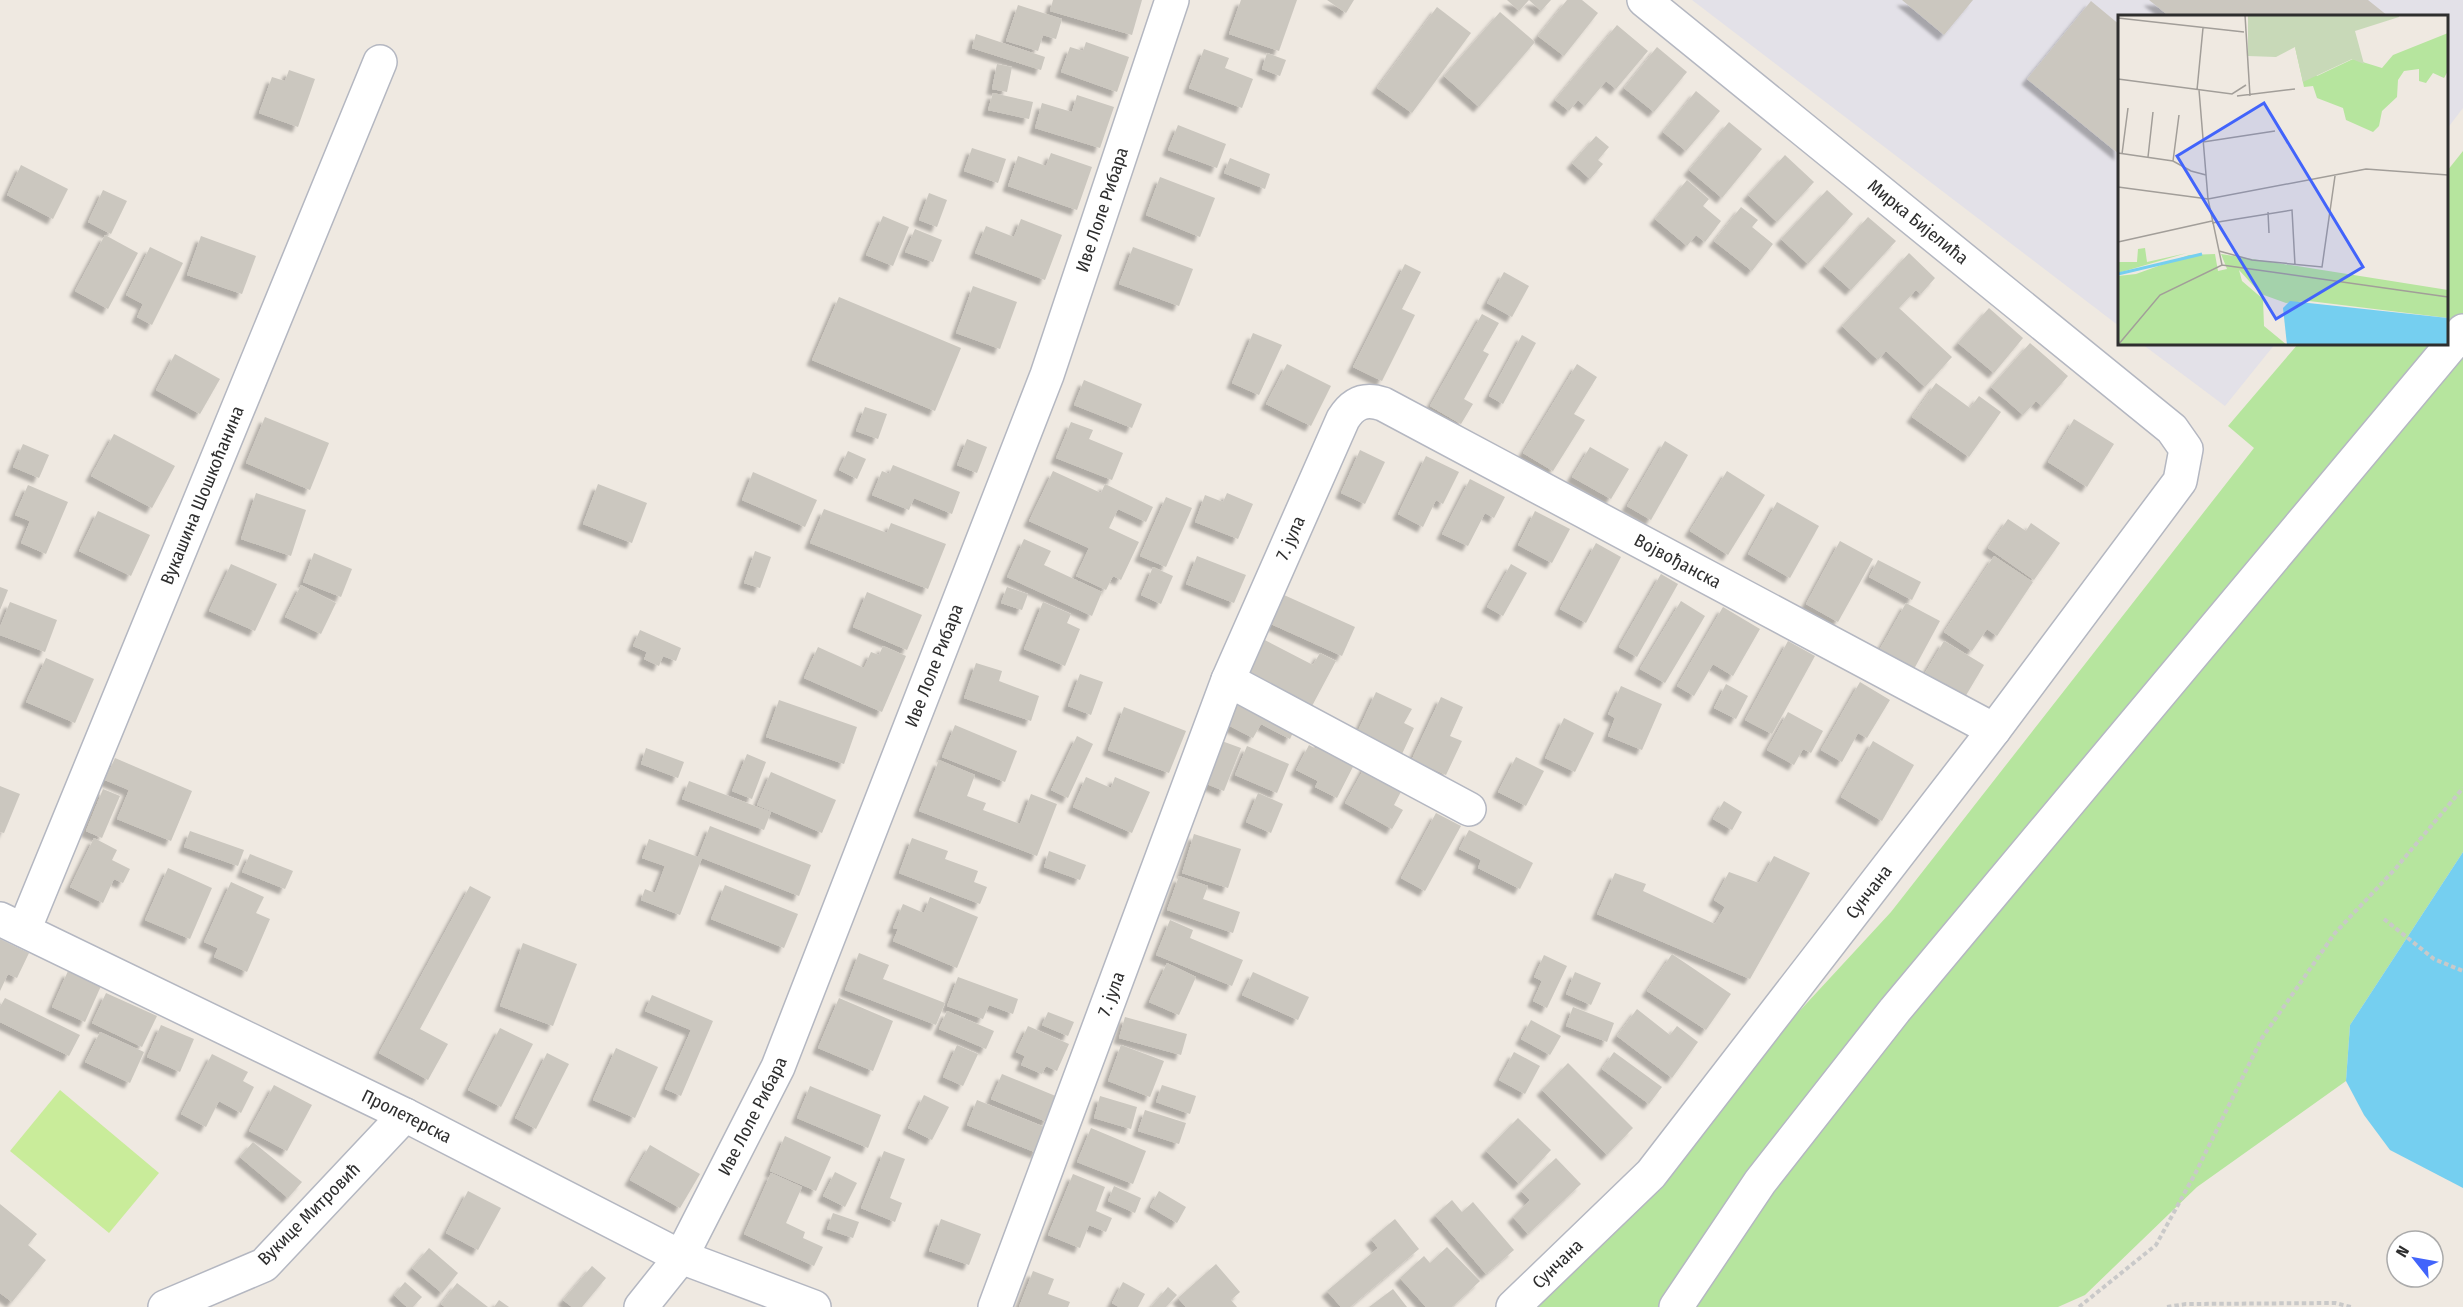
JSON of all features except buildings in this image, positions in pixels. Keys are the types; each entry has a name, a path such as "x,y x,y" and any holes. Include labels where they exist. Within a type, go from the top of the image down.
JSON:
{"street":[{"name":"Иве Лоле Рибара","path":"641,1307 681,1257 783,1056 1047,375 1172,0"},
{"name":"Мирка Бијелића","path":"1644,0 2172,429 2186,449"},
{"name":"Вукашина Шошкоћанина","path":"12,925 380,62"},
{"path":"1676,1307 1760,1182 1895,1010 2463,331"},
{"name":"Војвођанска","path":"1360,402 1372,400 1383,404 1995,730"},
{"name":"7. јула","path":"994,1307 1228,680 1343,419 1349,409 1360,402"},
{"name":"Сунчана","path":"1513,1307 1651,1174 1995,730 2180,481 2186,449"},
{"path":"1228,680 1469,809"},
{"name":"Пролетерска","path":"12,925 405,1115 681,1257 814,1307"},
{"name":"Вукице Митровић","path":"165,1307 264,1265 405,1115"}],"path":[{"path":"2079,1307 2156,1245 2196,1173 2262,1038 2335,933 2396,868 2463,788"},
{"path":"2384,919 2434,959 2463,971"},
{"path":"2167,1307 2186,1304 2324,1303 2351,1307"}],"shaded area":[{"path":"1692,0 2463,0 2463,108 2448,128 2448,15 2118,15 2118,325"},
{"path":"2143,345 2274,345 2225,406"}],"green space":[{"path":"2463,151 2463,852 2350,1025 2346,1081 2197,1187 2085,1295 2058,1307 1526,1307 1891,912 2254,448 2228,426 2297,345 2448,345 2448,170"},
{"path":"60,1090 159,1173 109,1233 10,1151"}],"water":[{"path":"2463,852 2463,1188 2390,1150 2364,1115 2346,1081 2350,1025"}]}
